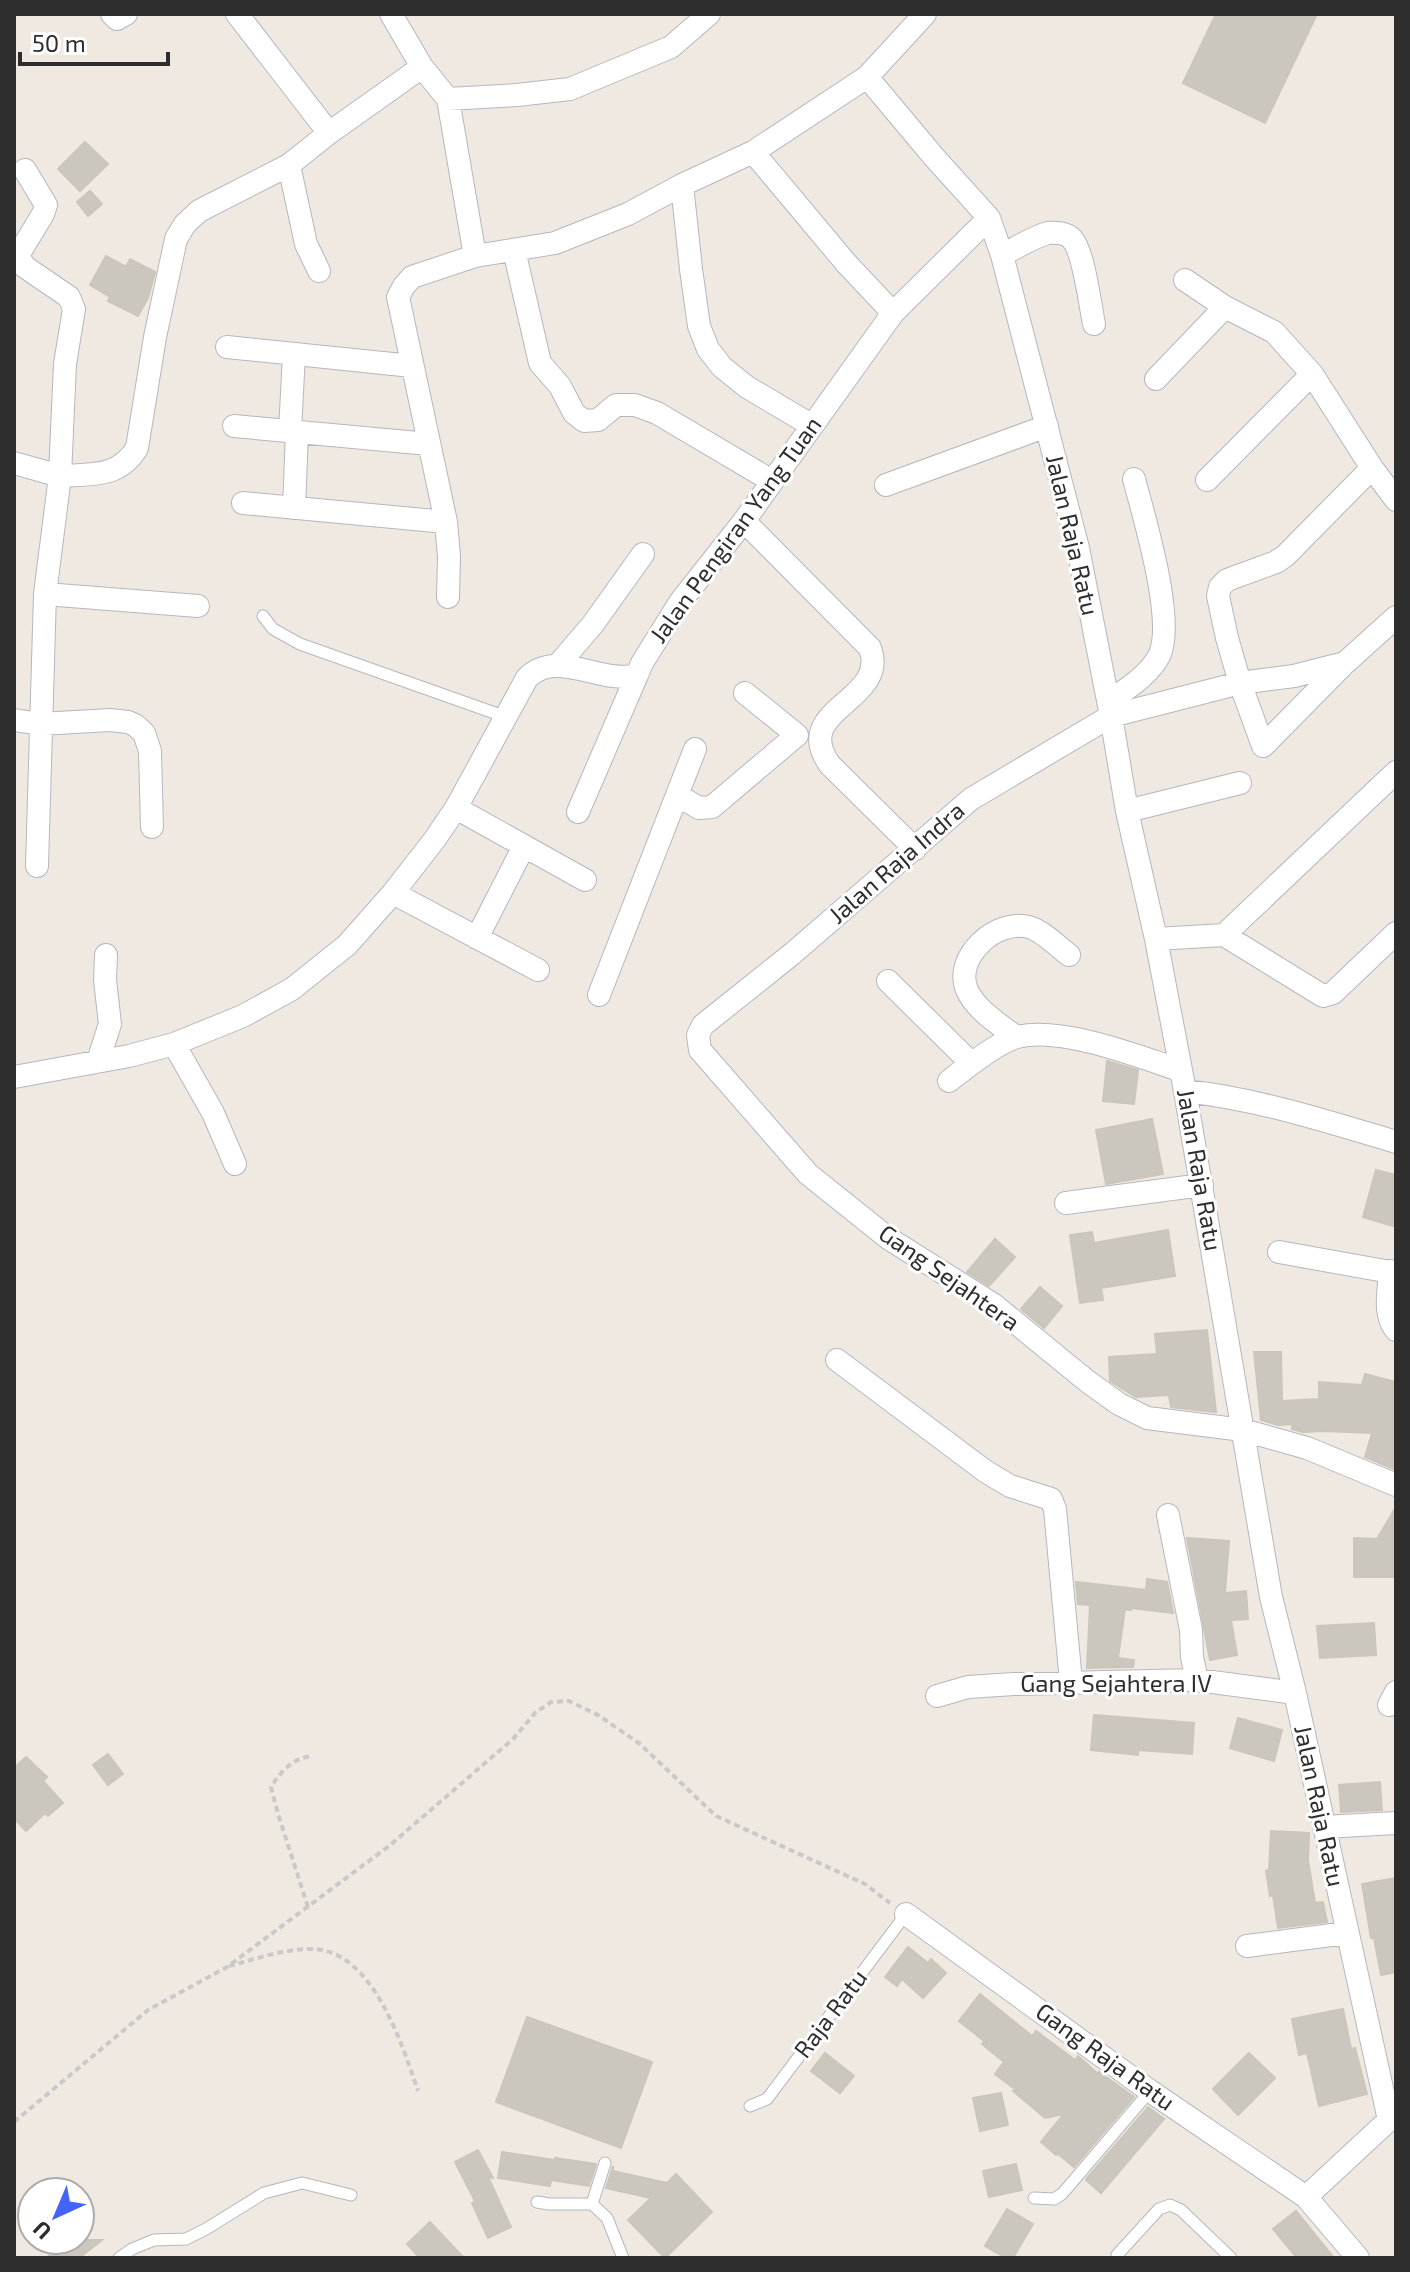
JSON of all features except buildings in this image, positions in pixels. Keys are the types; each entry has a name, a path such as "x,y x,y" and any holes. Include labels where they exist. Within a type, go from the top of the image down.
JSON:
{"street":[{"path":"112,14 117,19 126,14"},
{"path":"237,14 329,133"},
{"path":"391,14 422,67 448,99 475,256"},
{"path":"448,99 570,89 671,47 709,14"},
{"path":"448,597 446,522 398,297 404,286 412,277 475,256 555,243 628,214 753,152 867,77 925,14"},
{"path":"14,463 60,476 110,472 128,462 137,448 155,337 176,239 185,224 199,211 289,165 422,67"},
{"name":"Jalan Raja Ratu","path":"867,77 989,218 1002,255 1047,426 1116,710 1127,811 1156,939 1183,1081 1271,1597 1389,2120 1306,2197"},
{"path":"753,152 846,263 893,313"},
{"path":"289,165 306,244 319,271"},
{"path":"25,170 46,205 19,258 25,267 69,297 74,309 65,364 60,476 45,594 37,866"},
{"path":"682,185 699,326 708,349 722,367 747,387 811,425"},
{"name":"Jalan Pengiran Yang Tuan","path":"578,812 642,663 680,602 744,521 893,313 989,218"},
{"path":"1002,255 1049,233 1065,234 1072,239 1082,262 1094,324"},
{"path":"514,250 540,363 560,386 574,413 584,421 598,420 616,405 635,405 657,413 772,481"},
{"path":"1185,280 1225,307 1274,332 1312,374 1396,500"},
{"path":"1156,379 1225,307"},
{"path":"227,347 412,366"},
{"path":"294,354 294,508"},
{"path":"1207,480 1312,374"},
{"path":"234,426 429,444"},
{"path":"886,485 1047,426"},
{"path":"1372,468 1285,556 1227,580 1220,587 1218,596 1227,638 1263,746 1345,663 1396,617"},
{"path":"1116,710 1130,688 1158,658 1165,636 1156,564 1134,479"},
{"path":"243,503 446,522"},
{"path":"744,521 870,648 873,670 864,684 821,727 818,740 821,752 830,765 915,849"},
{"path":"558,665 593,624 643,554"},
{"path":"45,594 198,606"},
{"path":"1116,710 1240,683 1294,676 1345,663"},
{"path":"14,1077 174,1044 243,1016 292,989 347,945 393,893 456,808 520,688 532,673 539,668 558,665 627,678 637,675"},
{"path":"745,693 797,735"},
{"name":"Jalan Raja Indra","path":"700,1050 698,1035 703,1025 792,954 971,799 1116,710"},
{"path":"14,720 40,724 110,720 135,725 144,733 150,751 152,827"},
{"path":"677,795 699,808 712,807 797,735 820,734"},
{"path":"599,995 695,749"},
{"path":"1224,935 1396,772"},
{"path":"1127,811 1240,783"},
{"path":"456,808 585,880"},
{"path":"477,938 524,846"},
{"path":"393,893 538,970"},
{"path":"1016,1037 977,1005 967,990 963,975 968,959 980,943 995,931 1017,925 1032,928 1069,955"},
{"path":"1156,939 1224,935 1323,996 1333,993 1396,933"},
{"path":"98,1061 110,1024 105,980 106,955"},
{"path":"888,981 971,1063"},
{"path":"949,1081 971,1063 1016,1037 1072,1037 1183,1081 1396,1142"},
{"path":"174,1044 213,1113 235,1164"},
{"name":"Gang Sejahtera","path":"700,1050 808,1174 888,1238 994,1305 1119,1404 1147,1418 1243,1430 1307,1448 1396,1485"},
{"path":"1066,1203 1202,1185"},
{"path":"1279,1252 1393,1272 1388,1315 1396,1330"},
{"path":"837,1360 985,1471 1010,1486 1051,1499 1055,1509 1071,1682"},
{"path":"1168,1515 1191,1630 1197,1680"},
{"name":"Gang Sejahtera IV","path":"937,1696 968,1687 1197,1680 1295,1693"},
{"path":"1324,1827 1396,1823"},
{"name":"Gang Raja Ratu","path":"906,1914 1150,2091 1306,2197"},
{"path":"1247,1946 1347,1933"},
{"path":"1306,2197 1358,2258"}],"lane":[{"path":"263,616 273,629 300,644 506,717"},
{"name":"Raja Ratu","path":"750,2106 767,2099 906,1914"},
{"path":"1034,2198 1054,2199 1062,2194 1150,2091"},
{"path":"592,2204 605,2163"},
{"path":"119,2258 154,2240 186,2239 264,2193 302,2183 351,2195"},
{"path":"537,2202 592,2204 607,2218 623,2258"},
{"path":"1117,2255 1159,2209 1170,2205 1181,2210 1231,2258"}],"path":[{"path":"14,2122 148,2010 227,1967 389,1846 513,1739 535,1713 551,1702 569,1701 598,1715 640,1744 716,1816 865,1884 906,1914"},
{"path":"308,1907 271,1787 280,1773 302,1756 313,1756"},
{"path":"227,1967 288,1951 315,1949 336,1953 363,1975 370,1986 398,2037 418,2091"}]}
